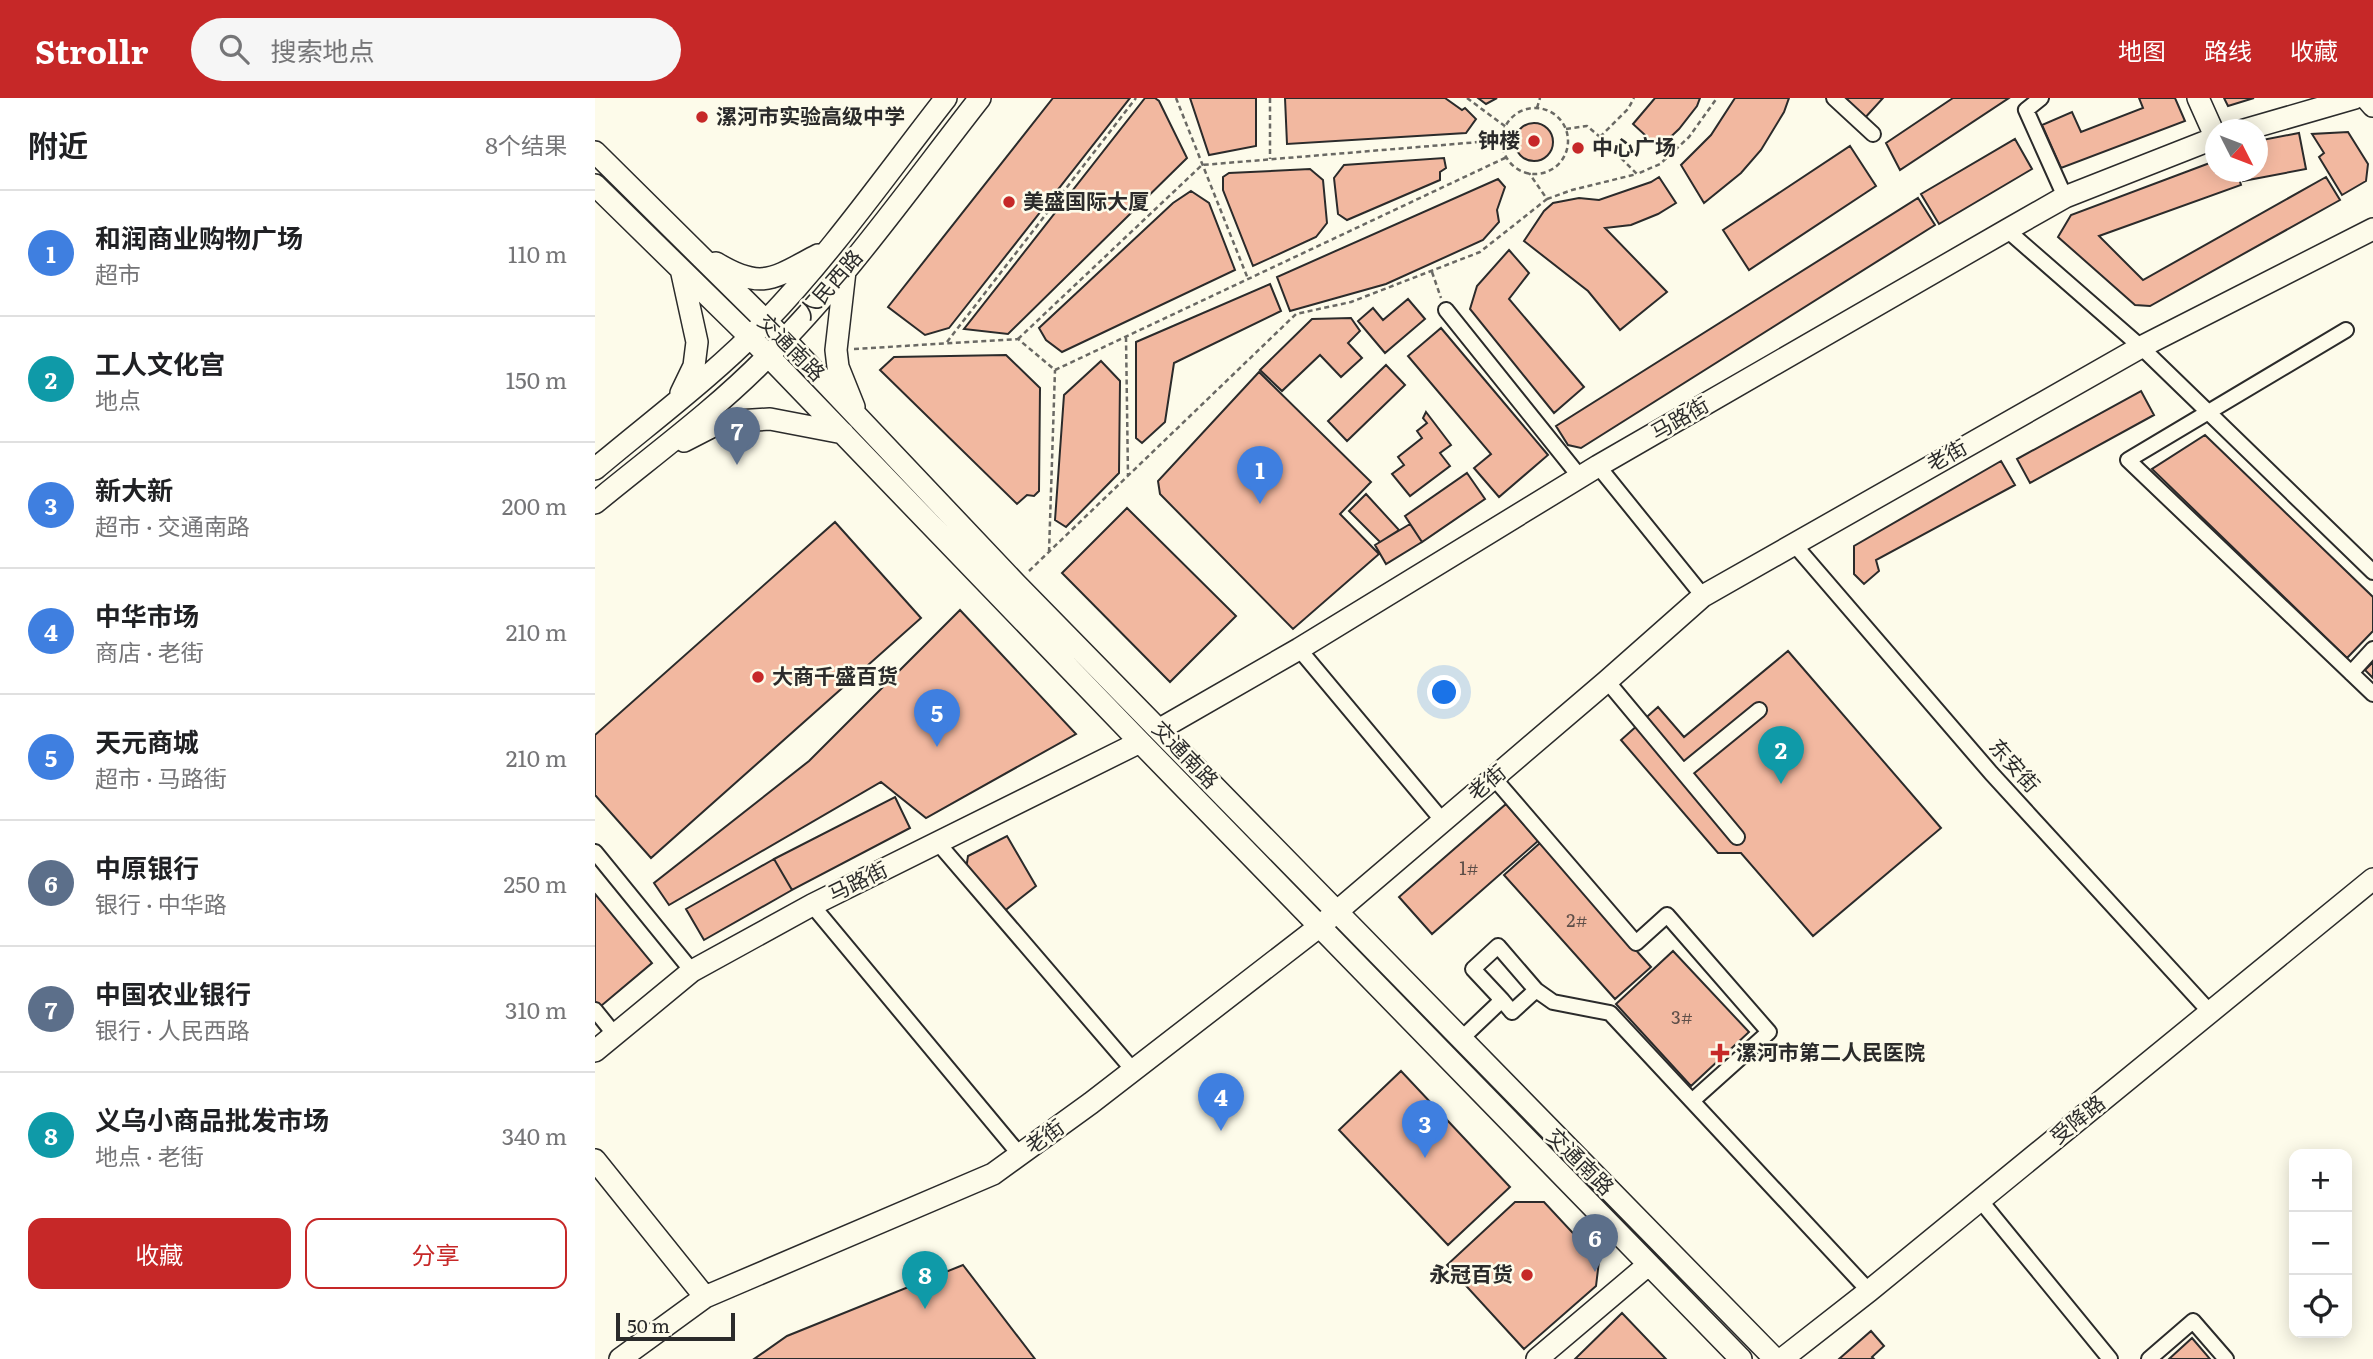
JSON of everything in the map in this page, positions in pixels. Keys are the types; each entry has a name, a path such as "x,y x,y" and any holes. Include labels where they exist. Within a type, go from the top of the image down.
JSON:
{"street":[{"name":"人民西路","path":"595,469 766,321 826,251 946,98"},
{"name":"人民西路","path":"595,503 742,382 769,356 846,271 980,98"},
{"path":"1834,98 1873,134"},
{"path":"2041,98 2026,110 2065,197"},
{"path":"2198,98 2207,119"},
{"path":"2268,123 2355,98"},
{"path":"2366,98 2373,106"},
{"name":"马路街","path":"1160,729 1299,649 1589,471 2065,197 2205,141"},
{"name":"交通南路","path":"595,152 784,339 851,426 1140,742 1741,1359"},
{"name":"交通南路","path":"595,185 769,356 851,426 1016,584 1775,1359"},
{"name":"老街","path":"620,1359 705,1297 993,1174 1020,1155 1320,926 1703,596 2141,347 2373,229"},
{"path":"2007,230 2141,347 2373,572"},
{"path":"695,251 733,273 754,281 779,275 826,251"},
{"path":"679,399 694,366 697,342 681,267"},
{"path":"648,460 721,422 770,419 851,426 836,350 846,271"},
{"path":"1446,310 1703,596"},
{"path":"2346,330 2128,460 2373,694"},
{"name":"东安街","path":"1793,543 1991,773 2210,1012"},
{"path":"1299,649 1442,820"},
{"path":"2351,673 2373,649"},
{"path":"1607,681 1737,836"},
{"path":"1683,772 1759,710"},
{"name":"马路街","path":"595,1051 692,971 812,905 1140,742"},
{"path":"1493,778 1636,943 1667,915 1769,1032 1692,1101"},
{"path":"937,843 1133,1070"},
{"path":"595,852 692,971"},
{"name":"受降路","path":"1781,1359 2373,879"},
{"path":"812,905 1020,1155"},
{"path":"1536,990 1512,1012 1473,970 1498,946 1536,990 1553,1002 1609,1013 1868,1291"},
{"path":"1460,1040 1501,1000"},
{"path":"595,1010 615,1035"},
{"path":"595,1160 705,1297"},
{"path":"1980,1200 2110,1359"},
{"path":"1537,1359 1648,1265"},
{"path":"2149,1359 2193,1321 2226,1359"}],"path":[{"path":"946,343 1136,98"},
{"path":"1176,98 1248,279"},
{"path":"1270,98 1270,159"},
{"path":"1467,98 1506,127"},
{"path":"1537,108 1540,98"},
{"path":"1600,136 1635,98"},
{"path":"1016,584 1296,314 1351,302 1480,252 1547,199 1637,174 1660,164 1689,137 1717,98"},
{"path":"1537,108 1555,114 1566,129 1568,139 1564,158 1549,171 1529,173 1520,170 1507,157 1503,140 1506,127 1519,113 1537,108"},
{"path":"1566,129 1587,126 1637,174"},
{"path":"836,350 1018,339 1202,164 1503,140"},
{"path":"1055,370 1507,157"},
{"path":"1529,173 1547,199"},
{"path":"1431,272 1446,310"},
{"path":"1126,337 1128,476"},
{"path":"1018,339 1055,370"},
{"path":"1049,552 1055,370"}],"building":[{"name":"美盛国际大厦","path":"1053,98 1130,98 949,328 925,335 888,307"},
{"path":"1145,98 1159,101 1187,158 1008,334 964,329"},
{"path":"1190,98 1256,98 1256,146 1209,155"},
{"path":"1285,98 1445,98 1462,110 1465,108 1476,119 1466,133 1287,144"},
{"path":"1478,98 1497,98 1486,104"},
{"path":"1655,98 1700,98 1679,129 1659,148 1633,124"},
{"path":"1735,98 1789,98 1784,112 1761,150 1741,173 1704,203 1681,165 1711,135"},
{"path":"1839,98 1883,98 1863,120"},
{"path":"1953,98 2009,98 1900,170 1886,143"},
{"path":"2139,98 2175,98 2185,121 2061,168 2042,125 2072,112 2081,132 2143,108"},
{"path":"2224,98 2254,98 2228,106"},
{"name":"钟楼","path":"1534,123 1547,129 1553,142 1547,155 1534,161 1521,155 1515,142 1521,129"},
{"path":"2348,132 2368,164 2366,181 2342,195 2319,157 2324,153 2312,134"},
{"path":"2299,133 2306,169 2268,176 2268,139"},
{"path":"2015,139 2032,169 1939,224 1921,194"},
{"path":"1850,146 1876,186 1749,270 1723,230"},
{"path":"1444,158 1446,168 1440,172 1440,180 1347,220 1338,214 1334,178 1344,165"},
{"path":"2205,165 2205,182 2240,182 2241,185 2099,236 2143,280 2326,177 2340,200 2150,306 2135,305 2058,237 2071,215"},
{"path":"1310,169 1323,180 1327,223 1316,237 1253,266 1223,190 1223,177 1229,173"},
{"path":"1659,177 1676,203 1631,225 1605,228 1667,292 1620,330 1588,291 1524,241 1544,211 1553,203 1579,198 1599,200"},
{"path":"1498,179 1505,187 1497,210 1499,222 1483,240 1386,284 1290,311 1277,277"},
{"path":"1191,191 1209,203 1235,270 1062,352 1046,340 1039,328 1173,203"},
{"path":"1918,198 1935,225 1581,448 1568,445 1556,426"},
{"path":"1509,250 1529,273 1509,299 1584,387 1554,413 1470,309 1477,286"},
{"path":"1270,284 1281,311 1174,363 1165,422 1142,443 1136,438 1136,342"},
{"path":"1408,299 1425,319 1385,353 1358,321 1373,308 1383,320"},
{"path":"1351,318 1360,331 1348,343 1362,358 1341,377 1320,355 1282,391 1260,370 1312,319"},
{"path":"1441,328 1548,455 1499,497 1474,468 1491,454 1408,356"},
{"path":"1006,355 1040,388 1039,491 1034,496 1027,495 1017,504 880,370 894,357"},
{"path":"1101,361 1120,381 1119,473 1066,527 1055,520 1064,395"},
{"path":"1386,365 1405,385 1347,441 1328,421"},
{"path":"1259,372 1371,482 1340,514 1379,554 1293,629 1160,494 1158,481"},
{"path":"2141,391 2154,415 2030,483 2017,459"},
{"path":"1426,412 1451,445 1440,453 1450,466 1410,496 1392,474 1404,465 1398,457 1422,438 1417,431 1427,423 1423,418"},
{"path":"2205,435 2373,597 2373,631 2347,658 2152,469"},
{"path":"2001,461 2015,485 1876,560 1879,571 1864,584 1854,574 1854,546"},
{"path":"1467,473 1485,499 1422,542 1405,516"},
{"path":"1366,494 1399,530 1380,542 1349,511"},
{"path":"1127,508 1236,616 1170,682 1062,573"},
{"name":"大商千盛百货","path":"835,522 921,618 651,858 595,795 595,735"},
{"path":"1410,524 1422,542 1386,564 1375,545"},
{"path":"960,610 1076,734 926,818 881,782 669,905 654,883 809,761"},
{"path":"1788,651 1941,828 1813,936 1741,853 1718,853 1621,740 1658,707 1684,737"},
{"path":"2373,662 2373,678 2365,670"},
{"path":"895,797 910,828 792,890 774,859"},
{"path":"1506,804 1538,841 1432,934 1399,897"},
{"path":"1007,836 1036,886 1003,912 966,869 968,856"},
{"path":"1540,843 1651,967 1615,999 1504,875"},
{"path":"774,859 792,890 704,940 686,909"},
{"path":"595,894 652,963 595,1011"},
{"path":"1673,951 1749,1032 1691,1086 1616,1004"},
{"path":"1401,1071 1510,1187 1448,1245 1339,1130"},
{"name":"永冠百货","path":"1515,1202 1544,1202 1599,1261 1596,1286 1524,1349 1447,1265"},
{"path":"963,1265 1035,1359 754,1359 787,1336"},
{"path":"1622,1313 1666,1359 1575,1359"},
{"path":"1871,1331 1884,1346 1872,1357 1874,1359 1839,1359"},
{"path":"2192,1338 2210,1359 2169,1359"}],"place":[{"name":"漯河市实验高级中学","path":"702,117"},
{"name":"钟楼","path":"1534,141"},
{"name":"中心广场","path":"1578,148"},
{"name":"美盛国际大厦","path":"1009,202"},
{"name":"中国农业银行","path":"737,465"},
{"name":"和润商业购物广场","path":"1260,504"},
{"name":"大商千盛百货","path":"758,677"},
{"name":"天元商城","path":"937,747"},
{"name":"工人文化宫","path":"1781,784"},
{"name":"漯河市第二人民医院","path":"1720,1053"},
{"name":"中华市场","path":"1221,1131"},
{"name":"新大新","path":"1425,1158"},
{"name":"中原银行","path":"1595,1272"},
{"name":"永冠百货","path":"1527,1275"},
{"name":"义乌小商品批发市场","path":"925,1309"}]}
